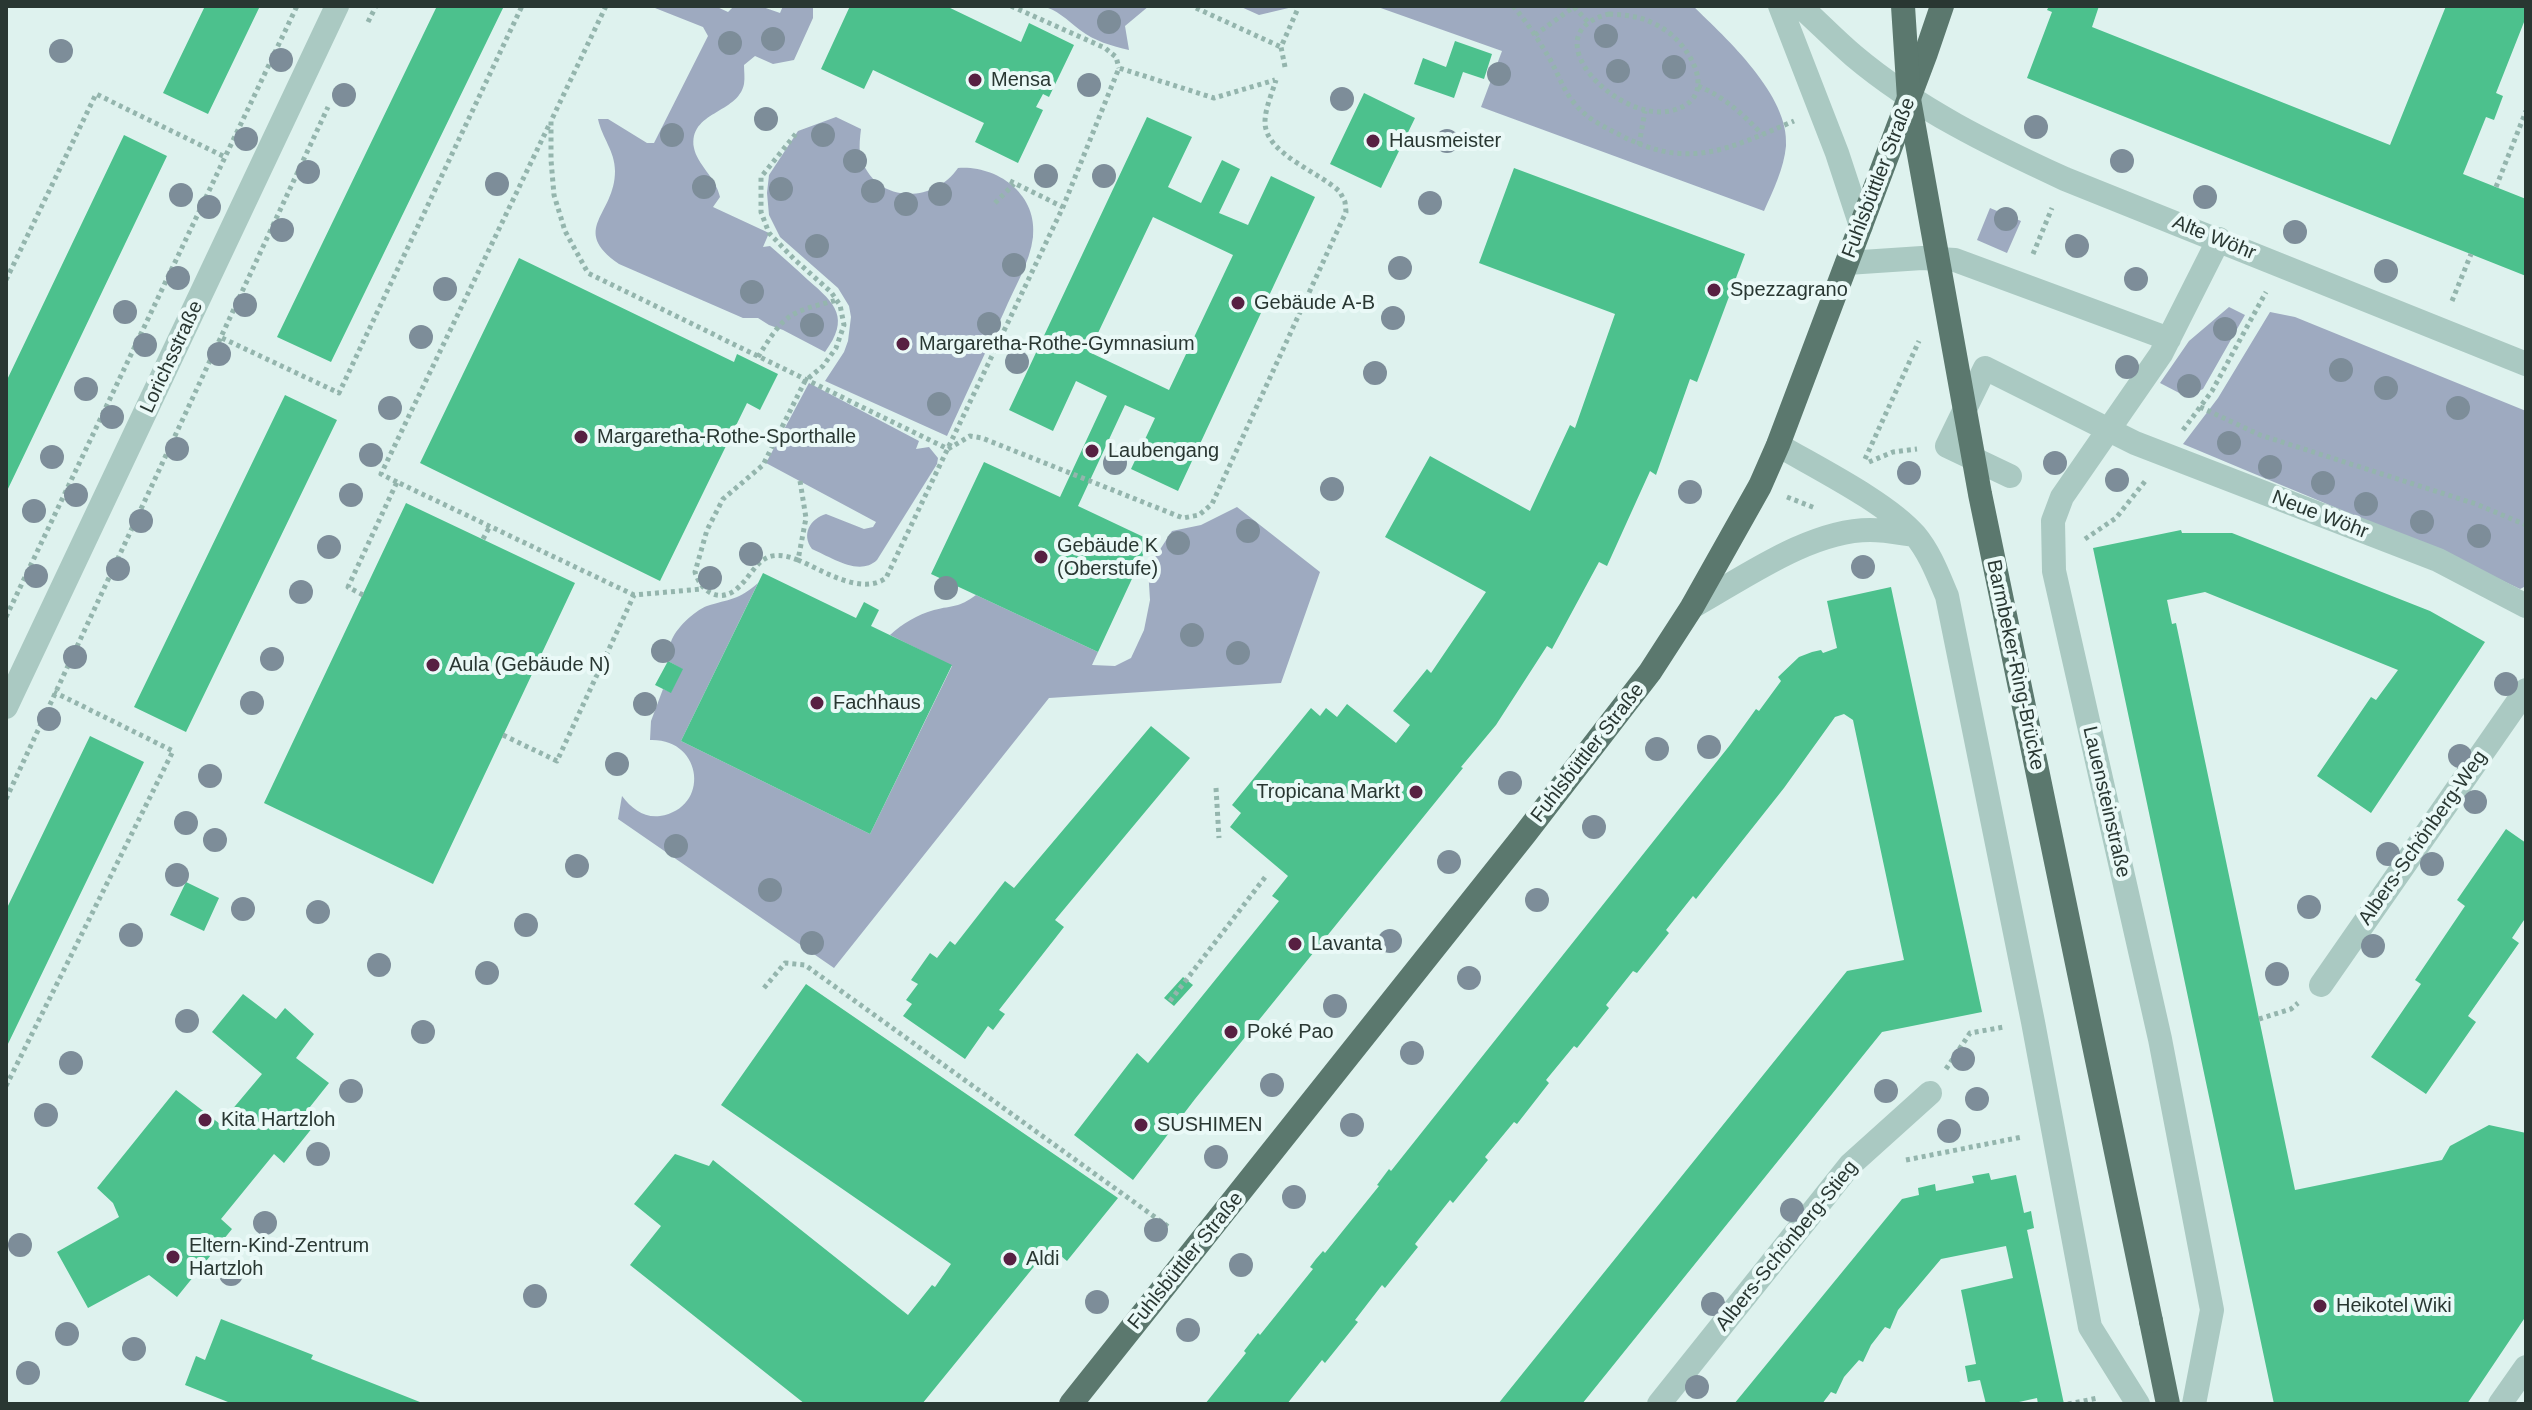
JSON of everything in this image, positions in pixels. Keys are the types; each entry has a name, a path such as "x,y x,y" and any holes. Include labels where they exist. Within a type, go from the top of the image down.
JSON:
{"main road":[{"name":"Barmbeker-Ring-Brücke","path":"1903,6 1909,99 1980,494 2168,1404"},
{"name":"Fuhlsbüttler Straße","path":"1071,1404 1535,822 1650,672 1692,607 1760,486 1778,445 1942,6"}],"street":[{"name":"Lorichsstraße","path":"6,707 337,6"},
{"path":"1780,6 1821,110 1861,226"},
{"name":"Alte Wöhr","path":"1800,6 1855,57 1910,96 1990,145 2065,179 2526,364"},
{"name":"Lauensteinstraße","path":"2194,1404 2212,1310 2160,1039 2054,571 2053,521 2062,497 2139,389 2169,339 2219,239"},
{"path":"1847,263 1922,258 1955,260 2169,339"},
{"name":"Neue Wöhr","path":"1947,446 1985,368 2165,456 2438,560 2526,606"},
{"path":"1778,445 1891,514 1914,535 1934,565 1947,596 2033,1022 2090,1327 2138,1404"},
{"path":"1947,446 2010,476"},
{"path":"1692,607 1794,550 1828,537 1869,530 1914,535"},
{"name":"Albers-Schönberg-Weg","path":"2321,985 2526,690"},
{"name":"Albers-Schönberg-Stieg","path":"1659,1404 1850,1165 1930,1093"},
{"path":"2500,1404 2526,1367"}],"path":[{"path":"6,617 297,6"},
{"path":"362,35 376,6"},
{"path":"188,321 339,393 522,6"},
{"path":"606,6 381,474 634,595 703,589 714,595 727,594 767,558 784,556 848,581 869,585 886,578 1063,207 1119,68 1116,57 1105,48 1011,6"},
{"path":"1285,67 1281,47 1299,6"},
{"path":"1513,6 1535,35 1576,106 1598,123 1639,145 1671,153 1703,154 1724,150 1821,110"},
{"path":"1535,35 1574,6 1589,23"},
{"path":"1196,8 1281,47"},
{"path":"1629,15 1663,28 1682,43 1697,70 1698,86 1687,104 1675,110 1645,111 1611,95 1583,66 1577,43 1589,23 1599,16 1629,15"},
{"path":"948,449 970,436 982,438 1183,518 1199,515 1212,504 1346,212 1340,192 1276,147 1267,135 1266,116 1276,80 1214,98 1119,68"},
{"path":"1698,86 1729,101 1762,134"},
{"path":"6,280 96,94 225,157"},
{"path":"6,799 329,107"},
{"path":"1639,145 1645,111"},
{"path":"2496,187 2526,111"},
{"path":"551,121 554,195 565,231 588,273 948,449"},
{"path":"703,589 695,572 707,530 723,499 763,465 805,381 823,366 836,348 844,325 837,300 769,233 761,212 761,177 798,131"},
{"path":"2020,284 2065,179"},
{"path":"995,203 1012,182 1063,207"},
{"path":"2441,330 2471,254"},
{"path":"758,357 787,316 801,309 837,300"},
{"path":"1925,328 1863,464 1893,452 1947,446"},
{"path":"2200,407 2260,435 2476,504 2526,525"},
{"path":"798,560 806,518 800,481"},
{"path":"363,595 348,587 397,482"},
{"path":"1760,486 1816,509"},
{"path":"483,539 490,526"},
{"path":"503,735 557,761 634,595"},
{"path":"6,1086 173,751 21,675"},
{"path":"1216,788 1219,838"},
{"path":"1170,1001 1266,876"},
{"path":"764,988 785,963 805,965 1198,1247"},
{"path":"2259,1019 2291,1009 2321,985"},
{"path":"1930,1093 1970,1033 2033,1022"},
{"path":"1850,1165 1881,1165 2052,1131"}],"shaded area":[{"path":"656,6 715,6 728,12 734,6 760,6 780,13 783,6 813,6 813,18 794,60 773,64 755,56 744,65 744,84 740,94 698,127 694,148 718,190 720,197 713,207 769,233 763,247 770,246 832,304 838,321 837,330 825,352 758,318 743,318 619,264 604,252 597,241 598,221 609,199 615,171 613,157 598,119 608,119 647,143 654,143 708,36 703,27"},
{"path":"1041,6 1149,6 1125,26 1129,50 1091,37 1057,12"},
{"path":"1239,6 1297,6 1259,15"},
{"path":"1375,6 1693,6 1753,69 1767,88 1785,127 1786,146 1781,171 1764,211 1481,107 1502,51"},
{"path":"836,117 861,129 860,154 867,170 889,190 904,194 919,193 933,189 958,168 973,168 987,171 1012,185 1029,208 1033,237 1029,256 947,436 825,381 848,341 849,306 838,288 780,237 769,215 767,193 769,175 798,131"},
{"path":"1990,208 2021,221 2007,253 1977,240"},
{"path":"2229,307 2245,315 2203,389 2187,397 2160,383 2189,341"},
{"path":"2270,312 2295,317 2526,411 2526,586 2520,589 2395,532 2183,444 2218,398"},
{"path":"809,383 919,441 916,449 929,447 938,458 877,560 870,565 845,564 812,549 807,533 812,523 826,514 864,529 873,527 876,522 766,463"},
{"path":"1237,507 1320,572 1281,683 1049,698 834,968 618,819 622,796 639,812 660,816 676,810 687,800 693,788 694,774 690,761 681,750 668,742 650,740 651,721 663,689 671,692 682,669 668,661 671,642 681,626 702,608 739,596 758,583 681,741 870,834 952,666 890,635 916,617 960,604 976,595 1098,652 1092,665 1115,666 1131,658 1144,630 1150,600 1148,568 1172,531 1201,525"}],"building":[{"path":"205,6 260,6 208,114 163,93"},
{"path":"437,6 504,6 331,362 277,337"},
{"name":"Mensa","path":"850,6 946,6 1021,42 1029,23 1074,45 1049,97 1043,94 1036,107 1043,110 1018,163 975,142 984,123 873,70 864,89 821,69"},
{"path":"2049,6 2099,6 2092,27 2390,145 2446,6 2526,6 2526,17 2496,93 2503,96 2494,120 2486,117 2463,174 2526,199 2526,276 2027,78 2052,12 2047,10"},
{"path":"1455,41 1492,54 1484,79 1463,72 1454,98 1414,84 1423,58 1446,67"},
{"name":"Hausmeister","path":"1364,93 1415,118 1381,188 1330,164"},
{"path":"1147,117 1192,137 1168,187 1201,203 1222,160 1240,169 1219,213 1248,225 1271,176 1315,197 1178,491 1131,469 1155,418 1125,405 1078,506 1150,540 1098,652 931,574 984,462 1060,497 1107,396 1076,381 1053,431 1009,410","holes":["1153,217 1233,255 1169,390 1089,352"]},
{"path":"124,135 167,156 6,493 6,382"},
{"path":"1514,168 1745,254 1697,382 1690,379 1656,475 1650,471 1607,566 1599,562 1552,649 1547,646 1496,725 1463,768 1133,1180 1074,1135 1137,1053 1148,1063 1279,901 1272,896 1288,876 1230,827 1241,813 1232,805 1311,708 1320,716 1326,708 1337,717 1347,704 1396,743 1410,725 1393,711 1427,669 1431,673 1486,592 1385,537 1430,456 1530,511 1570,425 1575,428 1615,314 1479,263"},
{"name":"Margaretha-Rothe-Sporthalle","path":"519,258 734,362 737,354 778,374 760,410 747,403 660,581 420,463"},
{"path":"285,395 337,420 186,732 134,707"},
{"name":"Aula (Gebäude N)","path":"406,503 575,583 433,884 264,803"},
{"path":"2181,530 2182,533 2232,533 2430,611 2485,642 2371,813 2317,776 2371,697 2376,700 2398,670 2205,592 2167,600 2172,624 2176,623 2295,1190 2442,1160 2450,1146 2489,1125 2526,1133 2526,1316 2467,1404 2274,1404 2093,548"},
{"name":"Fachhaus","path":"763,573 856,618 864,602 879,610 871,626 952,665 870,834 681,741"},
{"path":"1891,587 1982,1012 1882,1032 1582,1404 1498,1404 1847,971 1904,960 1853,720 1844,714 1835,717 1784,788 1696,899 1693,896 1637,973 1633,971 1577,1048 1574,1046 1546,1080 1549,1083 1517,1124 1514,1122 1485,1157 1488,1160 1453,1203 1450,1200 1385,1288 1382,1285 1355,1320 1358,1322 1325,1363 1322,1360 1287,1404 1205,1404 1258,1333 1260,1335 1313,1269 1310,1267 1316,1259 1323,1251 1325,1253 1389,1169 1391,1171 1756,709 1759,711 1781,681 1778,677 1799,657 1837,648 1827,601"},
{"path":"668,661 683,669 671,693 655,685"},
{"path":"1151,726 1190,758 1055,920 1064,927 999,1010 1005,1014 993,1030 988,1026 965,1059 903,1016 912,1004 906,1000 918,984 911,980 930,953 937,958 950,941 955,945 1005,881 1014,888"},
{"path":"90,736 144,762 6,1048 6,910"},
{"path":"2506,829 2526,843 2526,917 2512,938 2519,943 2468,1016 2476,1022 2426,1094 2371,1057 2421,984 2415,980 2465,906 2457,900"},
{"path":"186,882 219,898 204,931 170,915"},
{"path":"1183,977 1193,985 1174,1006 1164,998"},
{"path":"806,984 1118,1198 1067,1261 1050,1247 922,1404 805,1404 630,1265 661,1226 634,1204 675,1154 709,1166 713,1160 908,1315 932,1285 935,1287 951,1264 721,1105"},
{"path":"243,994 276,1019 285,1008 314,1034 296,1058 329,1083 302,1117 313,1127 284,1163 274,1154 221,1219 232,1229 177,1297 149,1275 88,1308 57,1252 119,1217 113,1203 97,1188 176,1090 220,1124 262,1074 212,1032"},
{"path":"1989,1173 1991,1180 2016,1175 2024,1213 2031,1211 2034,1228 2027,1230 2064,1404 2038,1404 2037,1398 2010,1404 1986,1404 1980,1380 1968,1382 1965,1366 1976,1364 1961,1290 2013,1278 2006,1246 1941,1259 1898,1310 1890,1329 1885,1327 1871,1345 1863,1362 1859,1360 1844,1377 1836,1394 1831,1392 1822,1404 1734,1404 1902,1199 1919,1195 1918,1188 1935,1184 1936,1191 1974,1183 1972,1176"},
{"path":"221,1319 425,1404 233,1404 185,1385 196,1356 205,1360"}],"place":[{"name":"Mensa","path":"975,80"},
{"name":"Hausmeister","path":"1373,141"},
{"name":"Spezzagrano","path":"1714,290"},
{"name":"Gebäude A-B","path":"1238,303"},
{"name":"Margaretha-Rothe-Gymnasium","path":"903,344"},
{"name":"Margaretha-Rothe-Sporthalle","path":"581,437"},
{"name":"Laubengang","path":"1092,451"},
{"name":"Gebäude K (Oberstufe)","path":"1041,557"},
{"name":"Aula (Gebäude N)","path":"433,665"},
{"name":"Fachhaus","path":"817,703"},
{"name":"Tropicana Markt","path":"1416,792"},
{"name":"Lavanta","path":"1295,944"},
{"name":"Poké Pao","path":"1231,1032"},
{"name":"Kita Hartzloh","path":"205,1120"},
{"name":"SUSHIMEN","path":"1141,1125"},
{"name":"Eltern-Kind-Zentrum Hartzloh","path":"173,1257"},
{"name":"Aldi","path":"1010,1259"},
{"name":"Heikotel Wiki","path":"2320,1306"}]}
